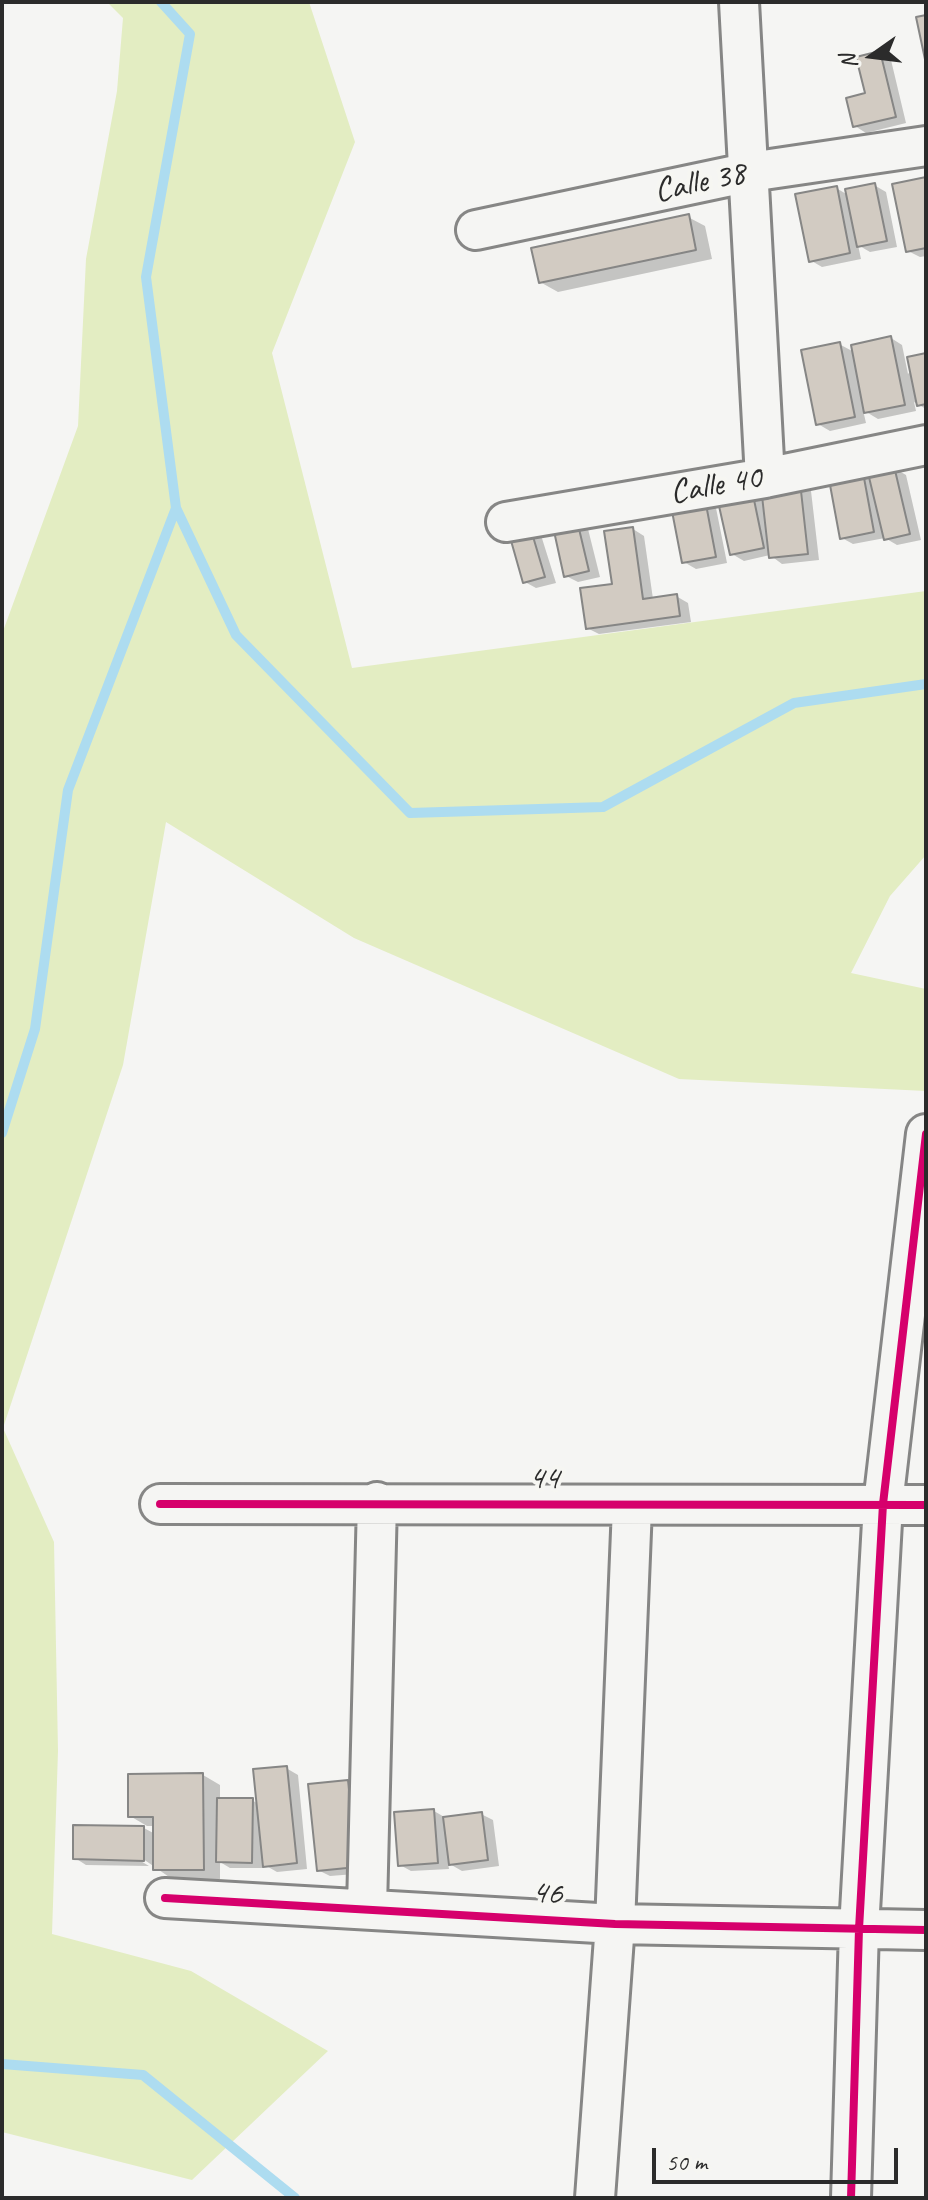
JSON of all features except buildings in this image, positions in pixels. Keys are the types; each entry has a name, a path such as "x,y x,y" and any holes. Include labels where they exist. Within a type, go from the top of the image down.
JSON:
{"street":[{"path":"739,2 765,478"},
{"name":"Calle 38","path":"476,230 750,172 926,146"},
{"name":"Calle 40","path":"506,522 765,478 926,445"},
{"path":"851,2198 859,1929 883,1504 926,1134"},
{"path":"367,1908 377,1502"},
{"name":"44","path":"160,1504 926,1505"},
{"path":"595,2198 615,1924 632,1507"},
{"name":"46","path":"165,1898 615,1924 926,1930"}],"green space":[{"path":"107,2 309,2 355,142 272,353 352,668 926,591 926,855 890,896 851,973 926,989 926,1091 679,1079 354,938 166,822 123,1065 3,1428 54,1542 58,1751 52,1934 191,1971 328,2051 192,2180 2,2132 2,634 78,426 86,259 117,91 123,18"}],"waterway":[{"path":"161,2 190,34 146,277 176,508 236,635 410,813 603,807 794,703 926,684"},
{"path":"2,1133 35,1029 68,790 176,508"},
{"path":"2,2064 143,2075 295,2198"}],"cycle path":[{"path":"851,2198 859,1929 883,1504 926,1134"},
{"path":"160,1504 926,1505"},
{"path":"165,1898 615,1924 926,1930"}]}
